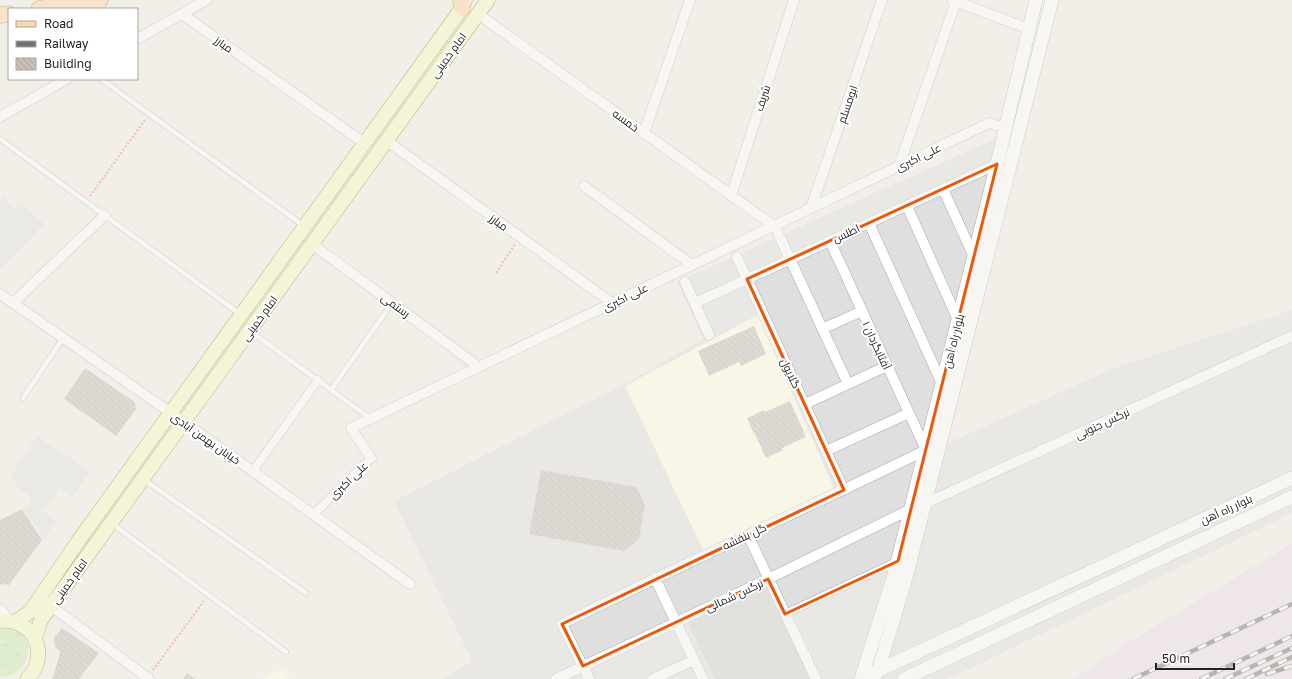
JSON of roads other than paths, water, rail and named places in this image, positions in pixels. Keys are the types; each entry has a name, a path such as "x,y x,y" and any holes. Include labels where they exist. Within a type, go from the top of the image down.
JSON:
{"main road":[{"path":"46,8 100,0"},
{"name":"امام خمینی","path":"35,638 41,620 488,0"},
{"name":"امام خمینی","path":"5,619 30,612 83,533 463,3"},
{"path":"5,619 23,626 30,631 35,638 38,647 37,664 28,679"}],"street":[{"path":"138,38 206,0"},
{"path":"644,133 690,0"},
{"name":"شریف","path":"731,196 794,0"},
{"name":"ابومسلم","path":"811,208 882,0"},
{"name":"بلوار راه آهن","path":"861,679 898,561 1006,128 1036,0"},
{"name":"بلوار راه آهن","path":"876,675 906,578 1052,0"},
{"path":"899,166 954,1 1029,29"},
{"name":"مبارز","path":"182,14 364,143"},
{"name":"خمسه","path":"478,14 776,230"},
{"path":"0,117 65,80"},
{"name":"علی اکبری","path":"314,514 371,458 351,428 692,265 776,230 811,208 989,123 1006,128"},
{"name":"مبارز","path":"387,141 612,303"},
{"name":"اطلس","path":"695,303 997,164"},
{"path":"584,186 692,265"},
{"path":"943,189 974,257"},
{"path":"907,206 958,320"},
{"path":"13,303 105,216"},
{"path":"869,223 942,384"},
{"path":"776,230 848,384"},
{"name":"آفتابگردان ۱","path":"830,241 926,450"},
{"name":"رستمی","path":"312,244 479,366"},
{"name":"گلایول","path":"737,257 844,490"},
{"path":"685,282 710,335"},
{"name":"خیابان بهمن آبادی","path":"0,294 184,422 410,584"},
{"path":"822,330 862,312"},
{"name":"نرگس جنوبی","path":"911,509 1292,336"},
{"path":"804,404 887,366"},
{"path":"253,471 318,380"},
{"path":"826,451 909,413"},
{"name":"گل بنفشه","path":"583,666 562,624 655,578 926,450"},
{"name":"بلوار راه آهن","path":"861,679 876,675 1092,571 1292,478"},
{"name":"بلوار راه آهن","path":"904,679 1292,497"},
{"name":"نرگس شمالی","path":"556,679 768,579 911,509"},
{"path":"748,535 816,679"},
{"path":"785,614 898,561"},
{"path":"1092,571 1099,588"},
{"path":"655,578 703,679"},
{"path":"51,606 148,678"},
{"path":"653,679 694,660"},
{"path":"583,666 589,679"}],"lane":[{"path":"102,80 304,226"},
{"path":"0,139 241,314"},
{"path":"331,390 392,303"},
{"path":"250,330 370,419"},
{"path":"23,398 63,338"},
{"path":"143,479 306,593"},
{"path":"111,523 286,652"}],"railway":[{"path":"1133,679 1292,604"},
{"path":"1201,679 1292,636"},
{"path":"1225,679 1292,648"},
{"path":"1246,679 1292,657"},
{"path":"1267,674 1292,666"}]}
